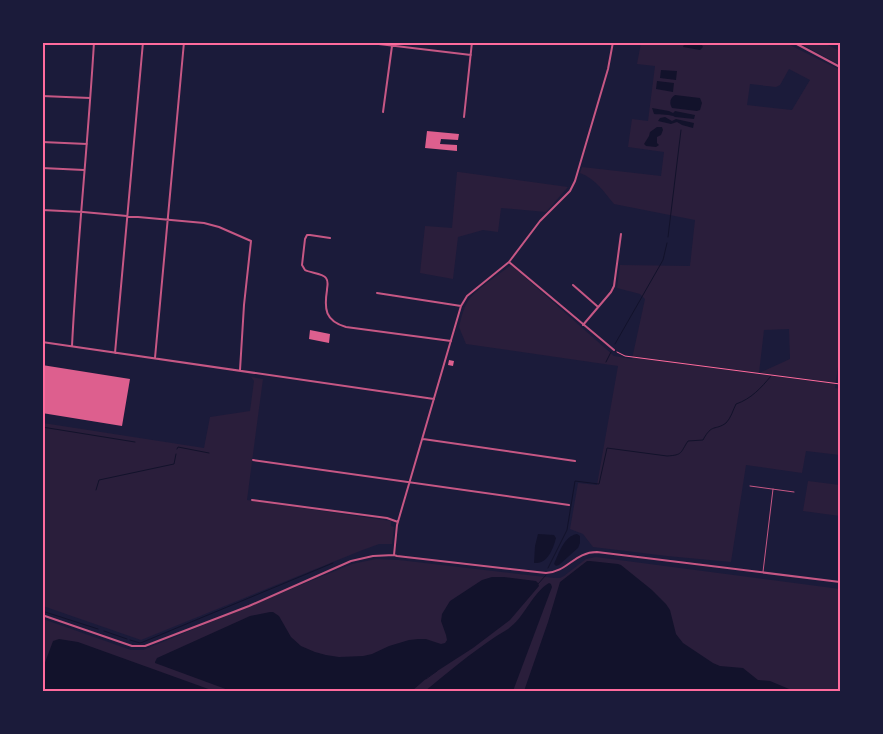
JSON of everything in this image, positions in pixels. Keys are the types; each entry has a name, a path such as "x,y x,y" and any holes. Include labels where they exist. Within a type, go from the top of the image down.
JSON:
{"street":[{"path":"72,346 94,42"},
{"path":"115,353 143,42"},
{"path":"156,358 184,42"},
{"path":"362,42 471,55"},
{"path":"464,117 472,42"},
{"path":"394,555 398,522 461,306 467,296 509,262 540,221 570,191 575,181 608,69 613,42"},
{"path":"793,42 840,68"},
{"path":"383,112 392,46"},
{"path":"42,96 90,98"},
{"path":"42,142 87,144"},
{"path":"42,168 84,170"},
{"path":"42,210 204,222 251,241 244,305 240,370"},
{"path":"583,325 614,286 621,234"},
{"path":"330,238 307,235 302,264 305,270 322,275 327,279 326,310 328,316 334,322 346,327 451,341"},
{"path":"509,262 614,350"},
{"path":"573,284 598,307"},
{"path":"377,293 461,306"},
{"path":"42,342 434,399"},
{"path":"422,439 575,461"},
{"path":"253,460 570,505"},
{"path":"252,500 387,518 398,522"},
{"path":"42,615 132,646 145,646 249,606 351,561 373,556 394,555 546,573 558,571 583,554 597,552 840,582"}],"lane":[{"path":"750,486 794,492"},
{"path":"762,572 773,489"}],"path":[{"path":"614,350 625,356 840,384"}],"shaded area":[{"path":"685,42 701,43 703,47 700,50 683,47"},
{"path":"641,43 685,43 684,47 701,43 786,43 840,70 840,353 835,388 840,389 840,455 806,451 802,473 746,465 731,562 593,547 583,534 570,529 578,483 597,485 618,366 466,344 459,327 462,314 471,297 511,265 614,356 632,359 645,299 640,294 617,288 620,265 690,266 695,220 614,204 595,182 580,173 582,167 661,176 664,152 628,147 632,119 648,121 655,66 637,64","holes":["789,69 810,80 792,110 747,105 750,84 776,87 780,85","789,329 790,359 759,373 764,330"]},
{"path":"799,43 824,43 840,51 840,65"},
{"path":"661,70 677,71 676,80 660,78"},
{"path":"657,81 674,83 673,92 656,89"},
{"path":"675,95 700,98 702,103 700,110 672,108 671,101"},
{"path":"652,108 673,113 675,111 695,115 694,119 654,114"},
{"path":"665,117 672,121 676,119 694,123 693,128 677,122 671,124 658,121 660,118"},
{"path":"657,127 662,127 663,130 661,135 657,137 659,145 656,147 646,146 644,144 650,132"},
{"path":"457,172 568,187 546,212 501,208 498,232 483,230 458,237 453,279 420,273 425,226 452,228"},
{"path":"251,377 263,379 247,500 391,521 391,526 394,527 392,544 379,544 360,551 141,640 43,606 43,423 204,448 210,417 250,411 254,381"},
{"path":"808,481 840,485 840,516 803,511"},
{"path":"538,534 554,535 556,538 546,558 539,563 534,563 535,546"},
{"path":"577,534 580,536 578,548 556,566 554,564 565,541 572,535"},
{"path":"596,557 840,589 840,691 43,692 43,619 131,650 143,650 352,564 376,559 560,578 586,559"},
{"path":"587,561 621,565 652,590 670,610 676,634 683,643 713,663 720,666 743,668 758,680 770,681 794,691 524,691 560,582"},
{"path":"492,577 536,581 539,586 510,620 473,648 428,677 412,691 231,691 155,663 157,658 250,616 270,612 279,616 291,637 301,646 326,655 339,657 363,656 389,646 418,639 426,639 441,644 445,643 447,640 441,621 442,614 450,601 482,580"},
{"path":"549,583 552,587 513,691 425,691 468,656 514,624 543,587"},
{"path":"59,639 78,642 214,691 43,691 43,668 53,641"}],"building":[{"path":"427,131 459,134 458,140 441,139 440,144 457,145 457,151 425,148"},
{"path":"310,330 330,334 329,343 309,339"},
{"path":"449,360 454,361 453,366 448,365"},
{"path":"42,365 130,379 122,426 42,413"}],"waterway":[{"path":"668,237 681,130"},
{"path":"615,344 663,260 667,243"},
{"path":"606,362 611,352"},
{"path":"548,568 567,530 575,481 599,484 607,448 667,456 679,454 688,441 703,440 711,429 726,423 736,404 751,396 771,376"},
{"path":"42,427 135,442"},
{"path":"177,449 178,447 209,453"},
{"path":"96,490 99,480 174,464 176,454"},
{"path":"130,640 143,642 333,563"},
{"path":"538,584 546,575"},
{"path":"42,611 98,629"},
{"path":"104,631 127,639"},
{"path":"426,679 437,671"}]}
